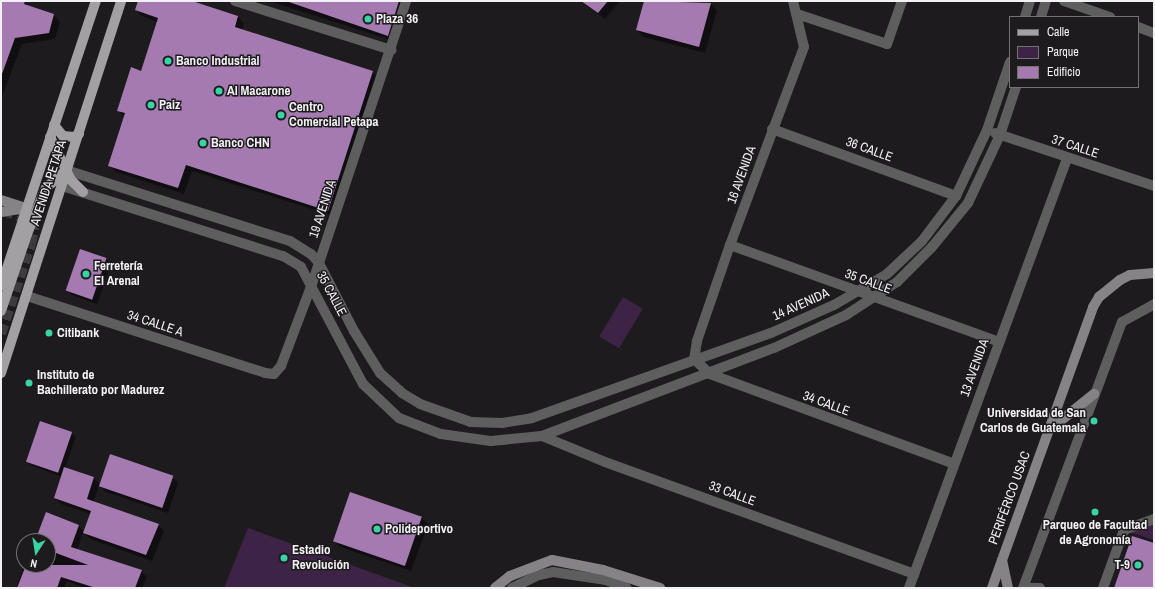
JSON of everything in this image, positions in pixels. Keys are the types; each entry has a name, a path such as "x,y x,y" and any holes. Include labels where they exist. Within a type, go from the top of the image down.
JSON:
{"main road":[{"name":"AVENIDA PETAPA","path":"1,286 96,1"},
{"name":"AVENIDA PETAPA","path":"1,373 121,1"},
{"path":"54,124 63,136 74,137 79,134"},
{"path":"50,138 66,170 76,186 83,192"},
{"path":"1,311 27,234 46,188 66,170"}],"street":[{"path":"235,1 391,50"},
{"name":"19 AVENIDA","path":"274,374 281,366 312,284 374,95 391,50 406,1"},
{"name":"16 AVENIDA","path":"694,359 697,342 730,245 772,129 804,47 793,1"},
{"path":"797,14 887,44 902,1"},
{"path":"1025,16 1030,1"},
{"path":"1041,16 1046,1"},
{"path":"1064,1 1107,16"},
{"path":"1139,27 1154,33"},
{"name":"14 AVENIDA","path":"532,418 694,359 771,333 858,292 887,274 922,241 956,196 987,130 1009,65"},
{"name":"14 AVENIDA","path":"542,436 710,374 774,348 846,315 875,298 897,282 932,247 968,203 1000,135 1016,88"},
{"name":"36 CALLE","path":"772,129 956,196"},
{"name":"37 CALLE","path":"987,130 1154,186"},
{"name":"13 AVENIDA","path":"910,588 1067,158"},
{"name":"35 CALLE","path":"66,170 290,241 311,254 319,263 354,331 380,373 402,393 420,404 471,422 502,423 532,418"},
{"name":"35 CALLE","path":"62,186 283,256 301,267 312,284 363,384 399,418 441,434 483,440 542,436"},
{"path":"1,200 26,208"},
{"path":"1,212 26,208"},
{"name":"35 CALLE","path":"730,245 999,342"},
{"name":"PERIFÉRICO USAC","path":"992,588 1093,307 1099,297 1120,280 1130,275 1154,273"},
{"name":"34 CALLE A","path":"27,296 265,373 274,374"},
{"path":"1023,588 1122,322 1154,304"},
{"name":"34 CALLE","path":"694,359 710,374 954,464"},
{"path":"1049,430 1094,394"},
{"name":"33 CALLE","path":"542,436 605,462 914,574"},
{"path":"1103,588 1124,530 1154,520"},
{"path":"1002,558 1008,588"},
{"path":"494,588 510,576 552,560 603,570 660,588"},
{"path":"512,588 539,575 553,572 606,580 627,588"},
{"path":"1029,588 1040,588"}],"green space":[{"path":"623,297 643,309 619,348 599,336"},
{"path":"1154,519 1154,540 1124,530"},
{"name":"Estadio Revolución","path":"248,528 415,588 224,588"}],"building":[{"path":"1,1 25,1 24,4 54,14 49,33 15,38 2,74"},
{"name":"Centro Comercial Petapa","path":"138,1 192,1 238,16 235,27 373,71 328,211 186,165 178,188 108,166 125,113 117,111 131,67 141,71 158,18 135,10"},
{"name":"Plaza 36","path":"286,1 399,1 388,36"},
{"path":"581,1 608,1 598,13"},
{"path":"644,1 711,3 699,47 636,30"},
{"name":"Ferretería El Arenal","path":"80,249 106,258 92,300 66,291"},
{"path":"40,421 72,432 58,473 26,462"},
{"path":"110,454 173,476 162,508 99,486"},
{"path":"64,467 94,477 87,499 159,524 146,555 83,533 91,511 54,498"},
{"name":"Polideportivo","path":"350,492 422,517 405,566 333,541"},
{"path":"46,512 79,525 71,547 142,570 135,588 96,588 61,577 57,588 17,588 23,573 56,573 56,565 88,565 56,553 56,533 38,533"},
{"name":"T-9","path":"1132,536 1154,543 1154,588 1114,588"}],"tunnel":[{"path":"1,334 31,244 35,225 27,219 4,211"}],"place":[{"name":"Plaza 36","path":"368,19"},
{"name":"Banco Industrial","path":"168,61"},
{"name":"Al Macarone","path":"219,91"},
{"name":"Paiz","path":"151,105"},
{"name":"Centro Comercial Petapa","path":"281,115"},
{"name":"Banco CHN","path":"203,143"},
{"name":"Ferretería El Arenal","path":"86,274"},
{"name":"Citibank","path":"49,333"},
{"name":"Instituto de Bachillerato por Madurez","path":"29,383"},
{"name":"Universidad de San Carlos de Guatemala","path":"1094,421"},
{"name":"Parqueo de Facultad de Agronomía","path":"1095,512"},
{"name":"Polideportivo","path":"377,529"},
{"name":"Estadio Revolución","path":"284,558"},
{"name":"T-9","path":"1138,565"}]}
